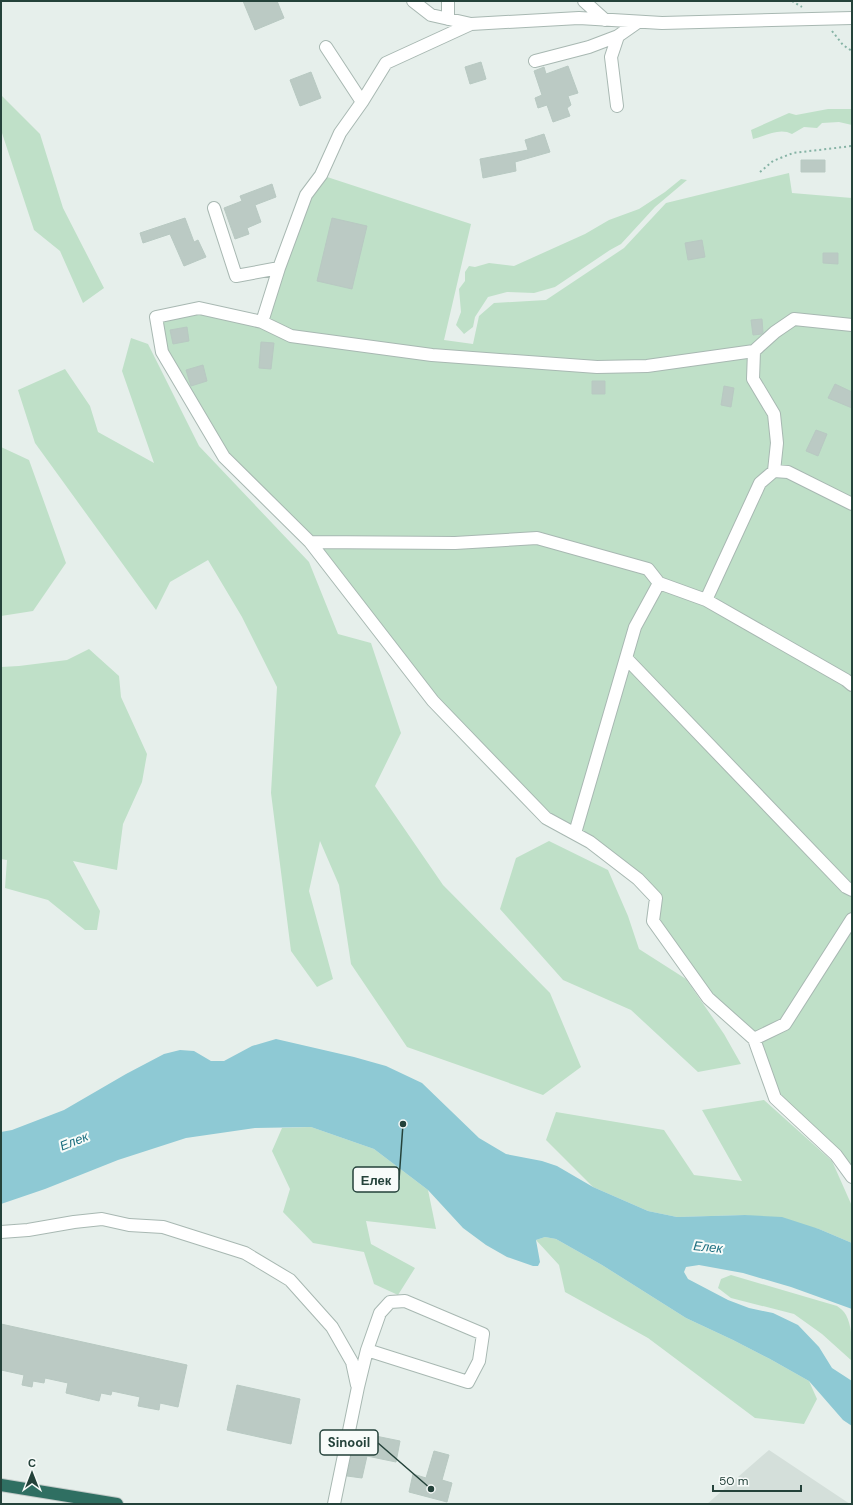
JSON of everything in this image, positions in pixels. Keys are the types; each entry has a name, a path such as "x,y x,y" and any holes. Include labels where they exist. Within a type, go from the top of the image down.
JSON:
{"highway":[{"path":"1,1484 114,1504"}],"lane":[{"path":"413,1 431,15 472,24 579,18 662,23 852,18"},
{"path":"448,1 448,19"},
{"path":"584,1 605,20"},
{"path":"535,61 589,47 618,36 638,22"},
{"path":"262,322 279,268 306,195 321,175 340,133 362,102 386,63 472,24"},
{"path":"617,106 611,57 618,36"},
{"path":"326,48 362,102"},
{"path":"214,208 236,276 279,268"},
{"path":"852,325 794,319 775,332 754,351 647,366 597,367 432,355 291,336 262,322 199,308 156,317 162,352 224,457 310,542 433,701 546,818 590,842 638,879 656,898 653,921 708,998 754,1039 775,1098 836,1155 852,1177"},
{"path":"754,351 753,378 774,414 776,443 774,471"},
{"path":"706,600 760,483 774,471 788,472 852,504"},
{"path":"310,542 455,543 538,538 648,569 659,583 706,600 846,680 852,685"},
{"path":"575,834 627,659 635,627 659,583"},
{"path":"627,659 846,887 852,890"},
{"path":"754,1039 785,1024 852,919"},
{"path":"1,1232 28,1230 102,1218 129,1225 163,1227 245,1254 290,1280 332,1327 352,1362 358,1387"},
{"path":"334,1504 358,1387 368,1350 380,1313 390,1302 405,1301 483,1334 479,1361 468,1382 368,1350"}],"path":[{"path":"822,19 843,45 852,51"},
{"path":"760,172 773,161 792,153 852,146"}],"shaded area":[{"path":"769,1450 850,1504 707,1504"}],"green space":[{"path":"1,95 40,134 63,208 104,288 83,303 60,251 34,230 1,130"},
{"path":"828,109 852,109 852,125 839,122 822,123 817,128 804,127 792,134 783,131 753,139 751,130 789,113 796,115"},
{"path":"789,173 792,193 852,198 852,1177 775,1098 754,1039 708,998 653,921 656,898 638,879 546,818 461,730 310,542 224,457 162,352 156,317 199,308 262,322 279,268 321,175 471,224 444,340 473,344 479,316 494,303 546,300 624,248 666,203"},
{"path":"681,179 687,180 655,207 621,244 555,287 534,293 507,292 488,297 475,317 473,327 464,334 456,325 461,312 459,289 465,281 465,272 469,266 475,267 489,263 514,266 585,234 609,220 639,209 665,192"},
{"path":"131,338 148,344 199,446 309,562 338,634 371,643 401,733 375,786 443,885 550,993 581,1067 543,1095 407,1047 351,964 339,885 320,841 309,891 333,979 317,987 291,951 271,793 277,687 242,617 208,560 170,582 156,610 35,443 18,390 65,369 90,406 98,432 154,463 122,371"},
{"path":"1,447 29,460 66,563 33,611 1,616"},
{"path":"89,649 119,676 121,697 147,754 142,782 123,824 117,870 73,861 100,911 97,930 85,930 48,900 5,888 7,860 1,859 1,667 67,660"},
{"path":"549,841 608,870 628,916 639,949 686,979 724,1034 741,1064 698,1072 631,1010 563,980 500,909 516,858"},
{"path":"764,1100 832,1161 852,1206 852,1243 819,1229 745,1215 677,1217 648,1211 593,1187 546,1140 556,1112 664,1130 694,1175 742,1181 702,1110"},
{"path":"311,1127 374,1149 428,1190 436,1229 366,1221 371,1244 415,1268 398,1295 374,1284 364,1252 313,1243 283,1212 290,1189 272,1151 282,1128"},
{"path":"545,1237 556,1239 602,1265 686,1318 733,1340 809,1381 817,1399 804,1424 755,1418 648,1338 565,1292 559,1265 536,1240"},
{"path":"731,1275 837,1306 845,1314 850,1326 852,1338 852,1361 822,1334 794,1314 731,1298 718,1288 721,1279"}],"water":[{"path":"276,1039 386,1066 422,1083 479,1138 506,1154 542,1161 557,1166 593,1187 648,1211 677,1217 745,1215 782,1217 819,1229 852,1243 852,1309 791,1287 743,1273 699,1265 686,1267 684,1272 688,1279 728,1300 749,1308 773,1313 798,1325 819,1347 832,1368 852,1381 852,1426 843,1420 809,1381 733,1340 686,1318 602,1265 556,1239 545,1237 536,1240 540,1262 538,1266 533,1266 507,1257 486,1245 463,1228 428,1190 374,1149 311,1127 255,1128 186,1138 118,1160 45,1189 1,1204 1,1132 12,1130 64,1110 164,1054 180,1050 194,1051 211,1061 224,1061 252,1046"}],"building":[{"path":"243,1 277,1 284,18 255,30"},
{"path":"481,62 486,79 470,84 465,67"},
{"path":"568,66 578,93 568,96 571,105 567,108 570,116 553,122 547,105 538,108 535,98 542,95 534,71 544,67 546,74"},
{"path":"311,72 321,98 300,106 290,80"},
{"path":"544,134 550,152 515,162 516,171 483,178 480,159 528,150 525,140"},
{"path":"801,160 825,160 825,172 801,172"},
{"path":"272,184 276,197 255,205 261,222 247,228 249,234 235,239 224,208 242,201 240,196"},
{"path":"185,218 194,242 198,240 206,257 184,266 170,234 143,243 140,233"},
{"path":"332,218 367,226 352,289 317,281"},
{"path":"702,240 705,257 688,260 685,243"},
{"path":"823,253 838,253 838,264 823,263"},
{"path":"762,319 762,334 753,335 751,320"},
{"path":"187,327 189,341 173,344 170,330"},
{"path":"261,342 274,343 271,369 259,368"},
{"path":"203,365 207,381 191,386 186,370"},
{"path":"592,381 605,381 605,394 592,394"},
{"path":"835,384 852,392 852,408 828,398"},
{"path":"724,386 734,388 731,407 721,405"},
{"path":"816,430 827,434 818,456 806,451"},
{"path":"1,1324 187,1365 178,1407 160,1403 159,1410 138,1406 140,1397 112,1391 111,1395 101,1393 99,1401 66,1393 68,1383 45,1378 44,1383 33,1381 32,1387 22,1385 24,1375 1,1370"},
{"path":"237,1385 300,1399 291,1444 227,1430"},
{"path":"356,1432 400,1441 396,1462 367,1456 362,1478 347,1476"},
{"path":"434,1451 449,1455 442,1480 452,1483 447,1502 409,1492 413,1474 426,1478"}],"place":[{"name":"Елек","path":"403,1124"},
{"name":"Sinooil","path":"431,1489"}]}
